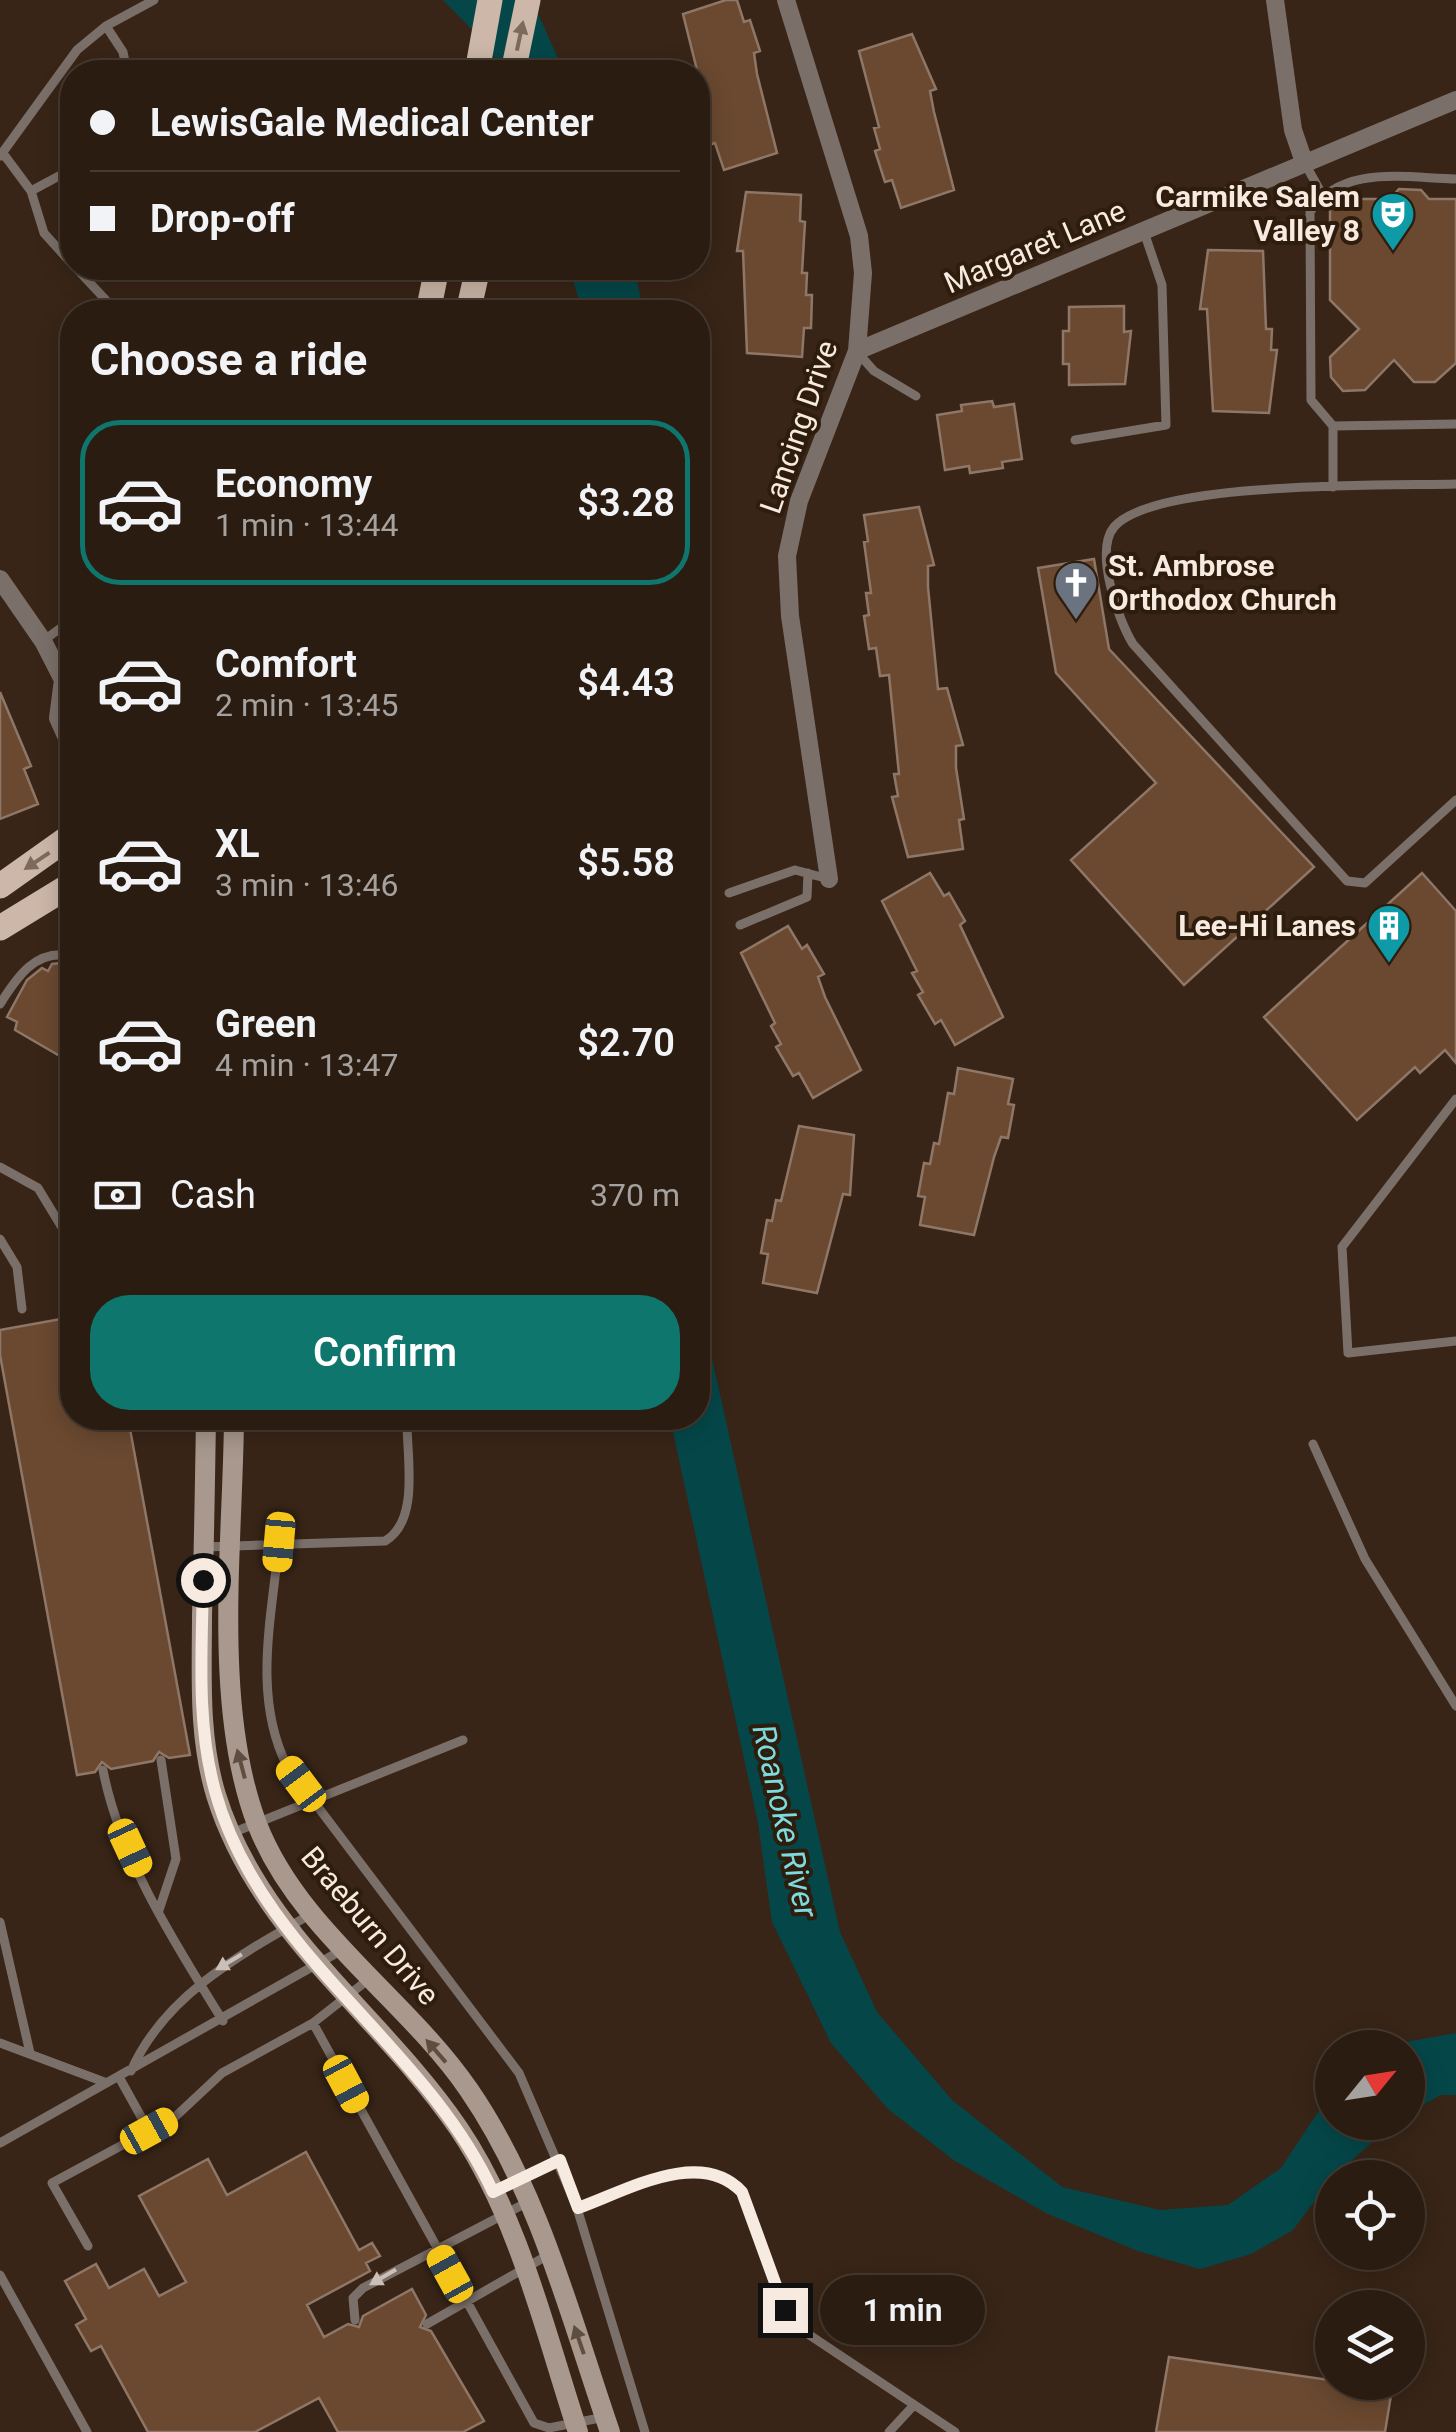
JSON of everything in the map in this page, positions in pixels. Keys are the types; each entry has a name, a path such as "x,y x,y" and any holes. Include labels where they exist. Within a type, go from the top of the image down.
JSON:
{"main road":[{"path":"479,60 490,0"},
{"path":"516,60 528,0"},
{"path":"0,886 60,844"},
{"path":"0,928 60,891"}],"street":[{"name":"Lancing Drive","path":"786,0 859,236 863,273 857,351 799,501 787,556 790,616 829,879"},
{"path":"1274,0 1293,130 1304,162"},
{"name":"Margaret Lane","path":"857,351 1456,100"},
{"path":"0,579 60,670"},
{"name":"Braeburn Drive","path":"206,1430 201,1708 212,1779 230,1834 247,1870 287,1928 434,2094 461,2132 503,2214 576,2429"},
{"name":"Braeburn Drive","path":"234,1430 230,1673 235,1732 257,1824 313,1913 467,2087 529,2201 608,2425"}],"lane":[{"path":"70,60 106,26 154,0"},
{"path":"106,26 125,60"},
{"path":"60,74 2,156 31,191 44,233 60,251"},
{"path":"1304,162 1322,194"},
{"path":"31,191 60,175"},
{"path":"1333,488 1334,426 1311,400 1310,212 1322,194 1356,178 1456,179"},
{"path":"1075,440 1166,425 1162,285 1144,232"},
{"path":"87,280 106,300"},
{"path":"857,351 874,371 916,396"},
{"path":"1334,426 1456,424"},
{"path":"1456,484 1259,489 1192,498 1124,519 1114,527 1106,548 1116,611 1133,644 1346,881 1365,883 1456,800"},
{"path":"43,641 60,631"},
{"path":"729,893 795,870 829,879"},
{"path":"740,925 807,897 808,873"},
{"path":"0,1004 22,969 60,955"},
{"path":"1456,1099 1342,1246 1348,1353 1456,1340"},
{"path":"0,1167 38,1188 60,1224"},
{"path":"0,1239 17,1267 22,1309"},
{"path":"204,1548 279,1542 384,1541 396,1535 407,1510 407,1430"},
{"path":"1313,1444 1365,1559 1456,1706"},
{"path":"279,1542 266,1700 276,1744 314,1802 519,2073 578,2208 645,2432"},
{"path":"230,1834 463,1740"},
{"path":"159,1910 176,1859 161,1760"},
{"path":"103,1770 116,1816 159,1910 222,2021"},
{"path":"131,2071 144,2040 200,1984 313,1913"},
{"path":"0,1922 30,2053"},
{"path":"0,2143 222,2021 345,1948"},
{"path":"88,2246 52,2184 189,2107 222,2073 313,2023 371,1977"},
{"path":"313,2023 534,2423 576,2429 608,2425"},
{"path":"0,2043 107,2083"},
{"path":"119,2077 149,2131"},
{"path":"493,2192 560,2160"},
{"path":"578,2208 698,2170 729,2179 742,2192 785,2310 796,2326 955,2432"},
{"path":"355,2320 353,2298 434,2247 529,2201"},
{"path":"427,2324 550,2254"},
{"path":"0,2275 87,2432"},
{"path":"890,2432 914,2405"}],"water":[{"path":"443,0 532,0 559,60 496,60"},
{"path":"573,280 637,280 641,300 579,300"},
{"name":"Roanoke River","path":"710,1350 840,1932 877,2012 952,2100 1062,2187 1160,2210 1228,2205 1281,2168 1315,2117 1315,2140 1375,2140 1352,2160 1315,2160 1315,2201 1293,2230 1251,2254 1200,2269 1138,2251 1048,2214 955,2161 888,2109 831,2043 772,1922 758,1823 673,1430 710,1430"},
{"path":"1456,2033 1456,2095 1441,2095 1425,2104 1425,2038"}],"building":[{"path":"737,0 744,22 750,20 760,51 754,53 757,74 777,153 724,170 715,143 710,145 710,60 694,60 683,14"},
{"path":"912,34 936,89 930,91 954,190 901,208 892,180 885,182 875,151 880,149 874,128 879,127 859,51"},
{"name":"Carmike Salem Valley 8","path":"1399,189 1421,190 1429,199 1456,199 1456,363 1435,382 1414,382 1394,360 1365,390 1343,391 1331,377 1330,357 1359,329 1330,300 1330,205 1335,199 1390,199"},
{"path":"746,192 801,195 800,221 805,222 802,273 807,273 806,295 812,295 811,328 804,328 802,357 747,353 743,251 737,251"},
{"path":"1208,250 1263,251 1266,329 1272,329 1271,350 1277,350 1269,413 1213,411 1207,309 1200,309"},
{"path":"1124,306 1124,332 1131,331 1125,384 1069,385 1069,364 1063,364 1063,331 1069,331 1069,307"},
{"path":"992,401 994,407 1014,404 1022,459 1002,462 1003,468 970,473 969,466 945,470 937,415 962,411 961,405"},
{"path":"919,507 934,565 928,566 928,587 938,689 947,688 963,745 956,746 956,768 964,819 959,820 963,849 908,857 892,797 898,796 894,774 899,774 889,675 880,676 876,648 869,649 864,616 869,615 866,593 871,593 864,515"},
{"path":"1094,559 1109,649 1314,867 1184,985 1071,860 1156,783 1056,673 1038,568"},
{"path":"0,692 31,766 24,769 38,804 0,819"},
{"path":"930,873 944,896 949,893 965,921 960,925 1003,1017 955,1045 941,1020 935,1024 918,995 923,992 912,973 917,971 882,901"},
{"name":"Lee-Hi Lanes","path":"1422,873 1456,911 1456,1063 1445,1050 1420,1073 1415,1067 1357,1120 1264,1017"},
{"path":"788,926 802,949 807,945 824,974 818,977 825,997 861,1070 813,1098 799,1073 793,1076 776,1047 781,1044 771,1026 775,1023 741,953"},
{"path":"60,963 60,1056 15,1030 17,1022 7,1017 27,980 42,968 48,971 52,964"},
{"path":"958,1068 1013,1079 1008,1104 1014,1105 1008,1138 1001,1137 974,1235 920,1225 925,1197 918,1196 924,1163 930,1164 934,1143 939,1144 948,1093 954,1094"},
{"path":"799,1126 854,1135 850,1195 843,1194 817,1293 763,1283 768,1254 761,1253 767,1220 772,1221 776,1200 781,1201"},
{"path":"60,1319 60,1430 130,1430 190,1755 169,1758 159,1752 153,1761 111,1769 102,1762 95,1772 77,1775 0,1355 0,1330"},
{"path":"306,2152 359,2250 372,2243 380,2256 366,2263 370,2271 307,2305 324,2337 348,2324 359,2327 363,2316 412,2289 426,2315 420,2327 431,2331 484,2421 463,2432 338,2432 319,2398 255,2432 148,2432 101,2346 91,2351 76,2325 86,2319 65,2281 96,2264 109,2288 144,2269 159,2296 186,2282 139,2196 208,2159 227,2195"},
{"path":"1169,2357 1315,2378 1315,2400 1390,2400 1385,2432 1156,2432"}],"place":[{"name":"Carmike Salem Valley 8","path":"1393,252"},
{"name":"St. Ambrose Orthodox Church","path":"1076,621"},
{"name":"Lee-Hi Lanes","path":"1389,964"}],"route":[{"path":"203,1580 201,1708 206,1752 215,1793 247,1870 299,1945 434,2094 461,2132 493,2192 560,2160 578,2208 652,2182 698,2170 712,2172 729,2179 742,2192 785,2310"}]}
